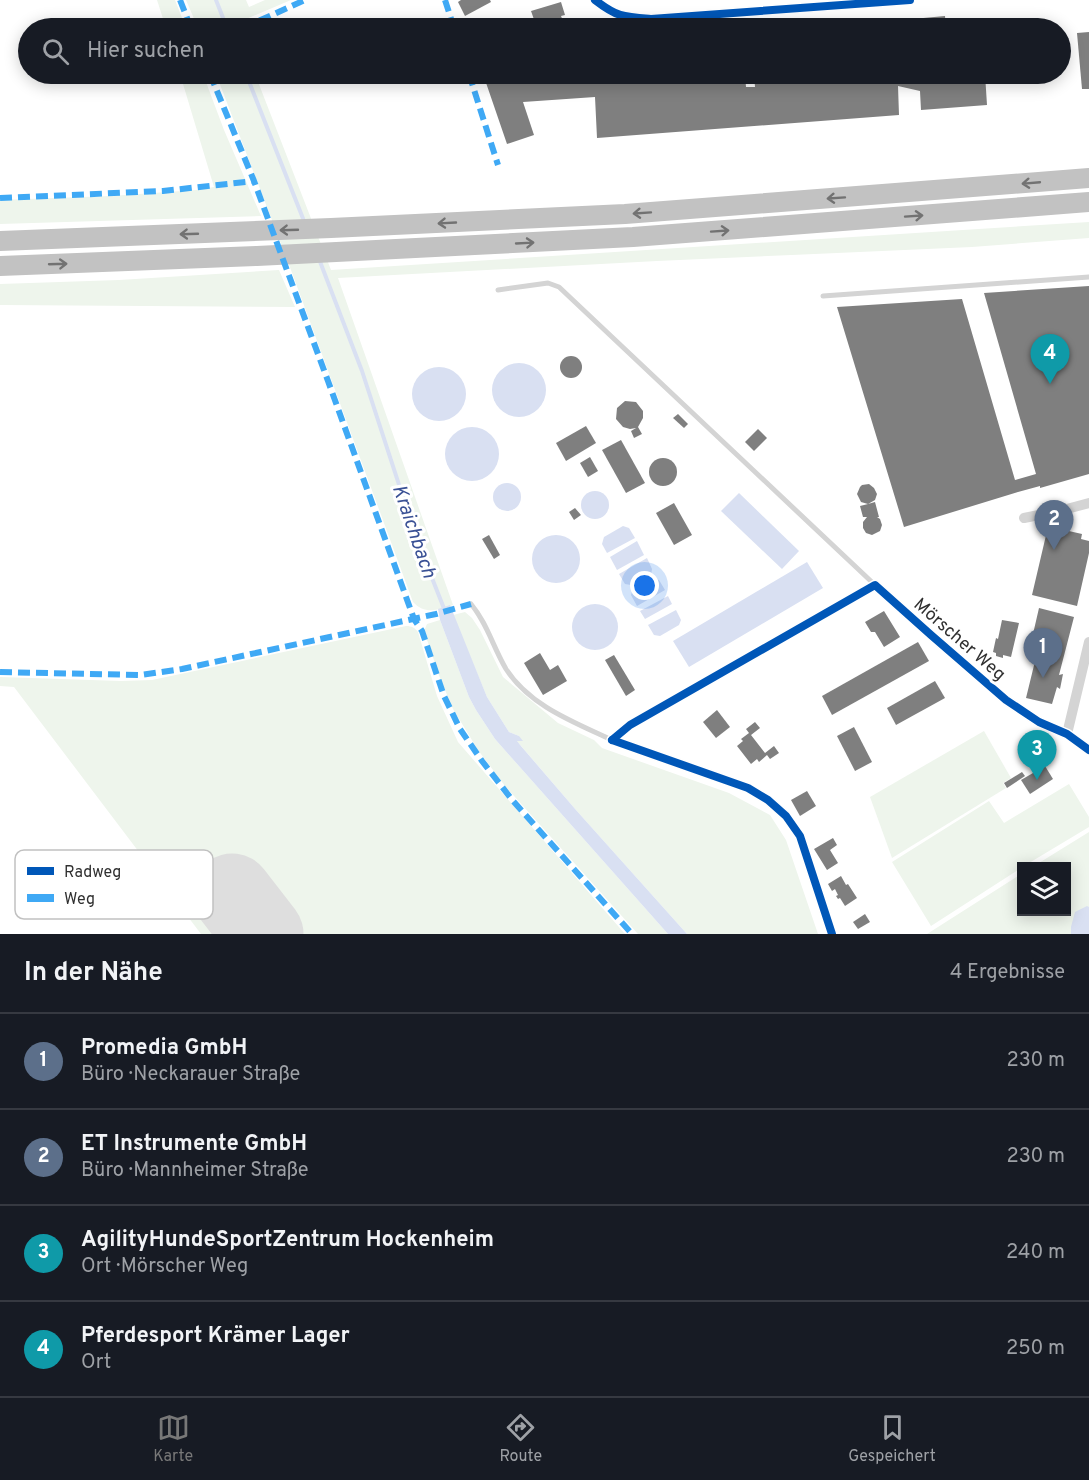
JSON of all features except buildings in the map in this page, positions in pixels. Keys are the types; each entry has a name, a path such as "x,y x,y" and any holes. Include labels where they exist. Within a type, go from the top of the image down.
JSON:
{"highway":[{"path":"0,241 625,214 1089,178"},
{"path":"0,266 633,237 1089,202"}],"street":[{"path":"595,0 613,14 628,18"},
{"path":"665,18 910,0"},
{"path":"1024,518 1089,503"},
{"path":"612,740 630,725 875,585"},
{"name":"Mörscher Weg","path":"875,585 1006,700 1039,722 1067,734 1089,750"},
{"path":"1067,734 1089,642"},
{"path":"612,740 748,788 768,800 786,816 800,836 832,934"}],"lane":[{"path":"823,296 1089,277"},
{"name":"Mörscher Weg","path":"498,290 548,283 559,287 875,585"},
{"path":"471,604 480,615 507,669 528,694 549,710 612,740"}],"shaded area":[{"path":"157,0 175,0 182,18 163,18"},
{"path":"186,0 246,0 249,7 265,0 291,0 249,18 194,18"},
{"path":"183,84 207,84 261,216 0,224 0,200 110,196 214,187"},
{"path":"220,84 259,84 331,270 1089,222 1089,238 972,247 338,278 453,605 437,610 422,609 413,602"},
{"path":"279,270 295,307 0,305 0,284 119,280"},
{"path":"465,612 480,630 503,677 558,723 594,740 602,748 729,793 770,815 786,840 818,934 687,934 516,740 519,736 509,732 487,697 453,615"},
{"path":"440,620 469,697 495,739 668,934 638,934 505,786 478,750 453,709 424,631 427,624"},
{"path":"410,626 418,632 437,696 458,742 625,934 201,934 190,919 213,919 213,850 137,850 14,687 0,686 0,677 152,680"},
{"path":"984,731 1011,778 1003,783 1006,788 892,858 870,797"},
{"path":"1069,784 1089,817 1089,827 1031,862 1017,862 1017,871 931,926 892,862 989,801 1004,823"},
{"path":"1089,832 1089,934 927,934 1017,877 1017,916 1071,916 1071,862 1040,862"}],"water":[{"path":"514,363 524,363 534,367 542,375 546,390 542,405 534,413 524,417 514,417 504,413 496,405 492,395 492,385 496,375 504,367"},
{"path":"434,367 444,367 454,371 462,379 466,394 462,409 454,417 444,421 434,421 424,417 416,409 412,399 412,389 416,379 424,371"},
{"path":"467,427 477,427 487,431 495,439 499,454 495,469 487,477 477,481 467,481 457,477 449,469 445,459 445,449 449,439 457,431"},
{"path":"507,483 517,487 521,497 517,507 507,511 497,507 493,497 497,487"},
{"path":"595,491 605,495 609,505 605,515 595,519 585,515 581,505 585,495"},
{"path":"739,493 799,551 782,569 721,511"},
{"path":"623,526 629,528 635,538 607,553 602,544 604,537"},
{"path":"556,535 573,542 580,559 573,576 556,583 539,576 532,559 539,542"},
{"path":"637,541 644,555 617,570 610,557"},
{"path":"647,558 652,569 651,575 631,585 625,584 619,574"},
{"path":"807,562 823,588 689,667 673,641"},
{"path":"652,578 659,580 665,590 637,606 631,595 633,589"},
{"path":"668,596 672,604 645,619 640,611"},
{"path":"595,604 611,611 618,627 611,643 595,650 579,643 572,627 579,611"},
{"path":"450,605 487,697 509,732 519,736 523,741 517,741 521,746 687,934 668,934 495,739 469,697 440,620 438,609"},
{"path":"676,610 681,620 679,625 660,636 654,635 648,625"},
{"path":"1089,907 1089,934 1071,934 1075,912"}],"waterway":[{"name":"Kraichbach","path":"216,0 223,18"},
{"name":"Kraichbach","path":"250,84 304,221"},
{"name":"Kraichbach","path":"319,259 362,371 417,540 445,611"}],"runway":[{"path":"232,894 263,934"}],"marked path":[{"path":"180,0 187,18"},
{"path":"265,18 305,0"},
{"path":"445,0 451,18"},
{"path":"214,84 254,181 414,619 422,631 444,696 460,729 513,801 632,934"},
{"path":"472,84 498,165"},
{"path":"0,198 163,191 254,181"},
{"path":"0,672 141,675 182,669 436,614 471,604"}],"cycle path":[{"path":"595,0 609,10 634,18"},
{"path":"665,18 910,0"},
{"path":"612,740 630,725 875,585 1006,700 1039,722 1067,734 1089,750"},
{"path":"612,740 748,788 768,800 786,816 800,836 832,934"}],"place":[{"name":"Pferdesport Krämer Lager","path":"1050,384"},
{"name":"ET Instrumente GmbH","path":"1054,550"},
{"name":"Promedia GmbH","path":"1043,678"},
{"name":"AgilityHundeSportZentrum Hockenheim","path":"1037,780"}]}
